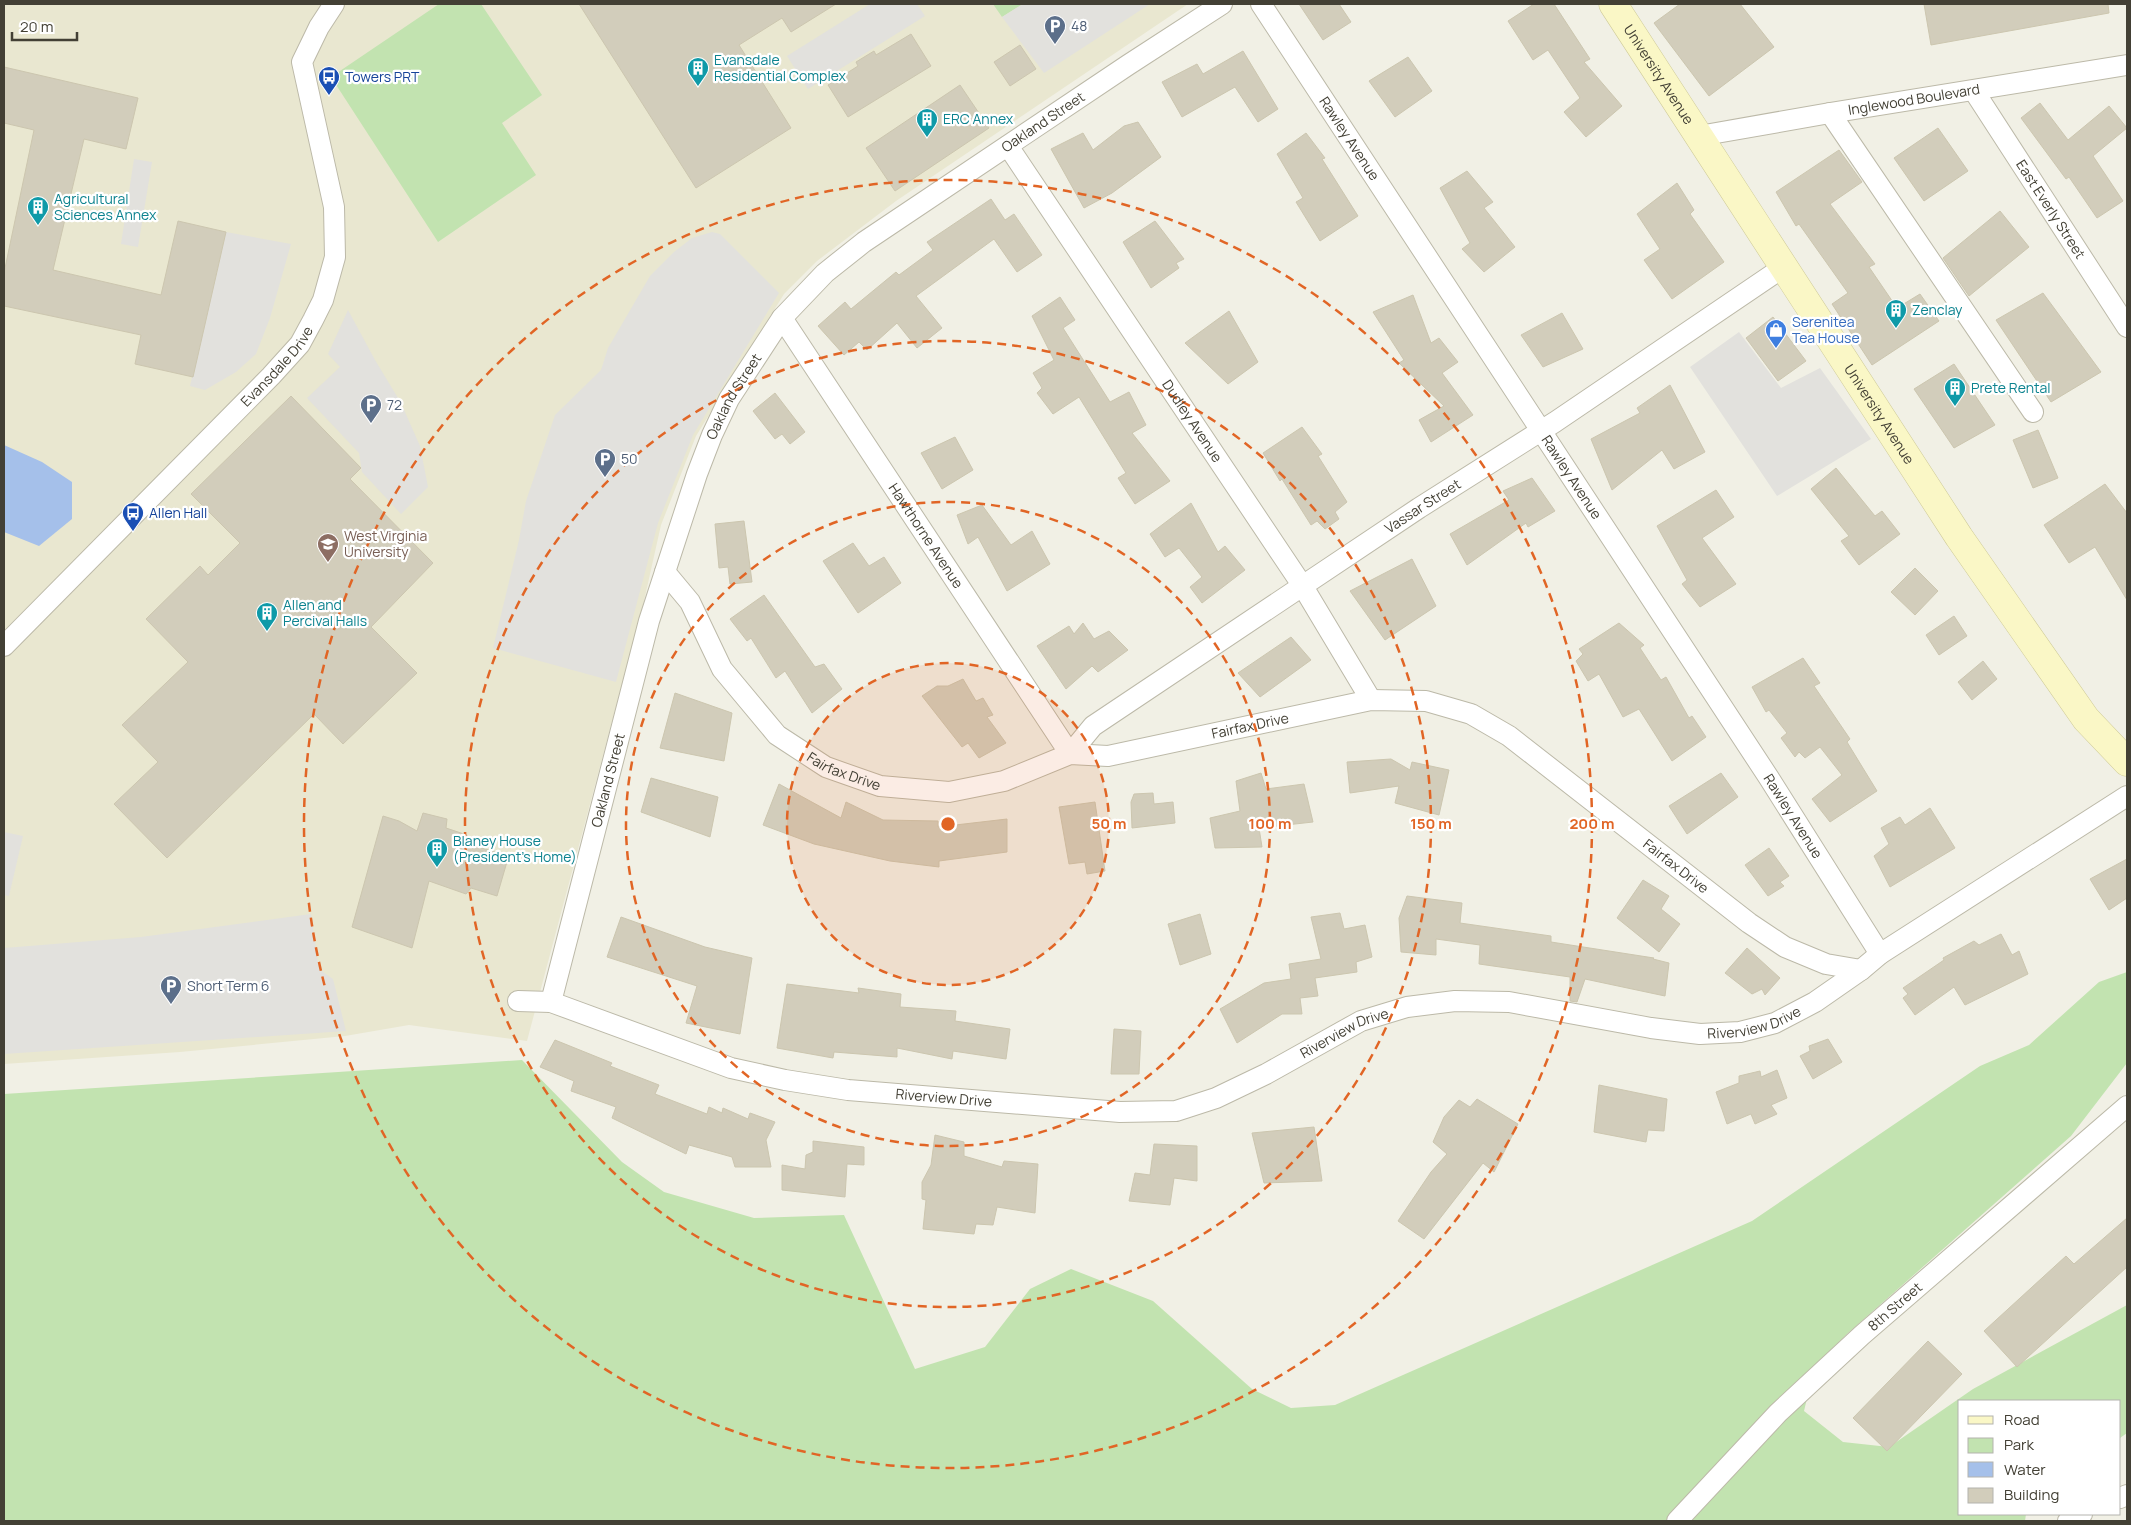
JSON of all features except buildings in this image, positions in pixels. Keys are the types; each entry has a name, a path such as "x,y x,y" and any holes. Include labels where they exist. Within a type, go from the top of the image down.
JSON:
{"street":[{"name":"Evansdale Drive","path":"4,646 271,376 300,344 323,300 335,257 334,208 302,62 319,27 334,4"},
{"name":"Oakland Street","path":"551,1002 628,700 664,572 712,435 729,399 782,318 824,272 892,222 1222,4"},
{"name":"Rawley Avenue","path":"1261,4 1764,770 1880,954"},
{"name":"University Avenue","path":"1613,4 1782,268 1959,537 2086,719 2125,761"},
{"name":"Inglewood Boulevard","path":"1699,136 2127,65"},
{"name":"East Everly Street","path":"1974,91 2127,327"},
{"path":"1830,113 2032,412"},
{"name":"Dudley Avenue","path":"1008,146 1302,586 1371,700"},
{"name":"Vassar Street","path":"1070,754 1093,726 1418,508 1541,431 1782,268"},
{"name":"Hawthorne Avenue","path":"782,318 1070,754"},
{"name":"Fairfax Drive","path":"664,572 690,602 722,669 776,735 826,767 880,786 949,792 1004,781 1070,754 1108,756 1371,700 1426,702 1472,714 1509,736 1749,923 1785,947 1826,964 1861,970"},
{"name":"Riverview Drive","path":"518,1001 551,1002 731,1068 785,1080 848,1090 1120,1112 1176,1112 1216,1098 1266,1074 1361,1021 1407,1006 1455,1002 1509,1002 1650,1028 1700,1034 1740,1032 1775,1023 1815,1002 1861,970 1880,954 2127,796"},
{"name":"8th Street","path":"1677,1521 1778,1413 1862,1335 2127,1106"},
{"path":"2068,1521 2080,1515"}],"shaded area":[{"name":"West Virginia University","path":"4,4 1188,4 896,201 817,261 784,294 696,436 661,525 644,601 527,1041 409,1025 345,1036 180,1052 4,1064"},
{"path":"870,4 917,4 925,16 808,89 787,56"},
{"name":"48","path":"1023,4 1150,4 1044,73 1002,17"},
{"path":"134,159 152,162 138,247 121,244"},
{"path":"226,232 291,244 270,318 256,354 236,372 205,390 190,386"},
{"name":"50","path":"712,232 720,234 779,293 693,435 658,523 616,682 493,648 519,540 526,501 555,415 601,370 608,348 650,276 674,252 692,238"},
{"name":"72","path":"348,310 401,403 420,446 428,487 401,514 362,472 359,453 307,398 340,367 328,354"},
{"path":"1739,332 1781,388 1820,368 1871,439 1777,496 1690,367"},
{"path":"4,832 23,836 9,896 4,895"},
{"name":"Short Term 6","path":"311,914 319,969 333,979 346,1031 4,1054 4,948 141,937"}],"green space":[{"path":"439,4 481,4 542,95 502,123 536,175 438,242 331,77"},
{"path":"993,4 1023,4 1002,17"},
{"path":"2127,972 2127,1063 2071,1136 1847,1334 1815,1365 1804,1411 1843,1442 1889,1447 1973,1389 2127,1305 2127,1433 2121,1437 2121,1400 1958,1400 1958,1515 2026,1515 2025,1521 4,1521 4,1094 522,1060 622,1162 664,1192 754,1218 844,1215 915,1369 985,1347 1030,1289 1071,1269 1153,1301 1252,1389 1291,1408 1335,1405 1752,1221 1980,1066 2029,1045 2099,982"}],"water":[{"path":"4,445 42,462 72,482 72,519 39,546 4,532"}],"place":[{"name":"48","path":"1055,45"},
{"name":"Evansdale Residential Complex","path":"698,87"},
{"name":"Towers PRT","path":"329,96"},
{"name":"ERC Annex","path":"927,138"},
{"name":"Agricultural Sciences Annex","path":"38,226"},
{"name":"Zenclay","path":"1896,329"},
{"name":"Serenitea Tea House","path":"1776,349"},
{"name":"Prete Rental","path":"1955,407"},
{"name":"72","path":"371,424"},
{"name":"50","path":"605,478"},
{"name":"Allen Hall","path":"133,532"},
{"name":"West Virginia University","path":"328,563"},
{"name":"Allen and Percival Halls","path":"267,632"},
{"name":"Blaney House (President’s Home)","path":"437,868"},
{"name":"Short Term 6","path":"171,1005"}]}
